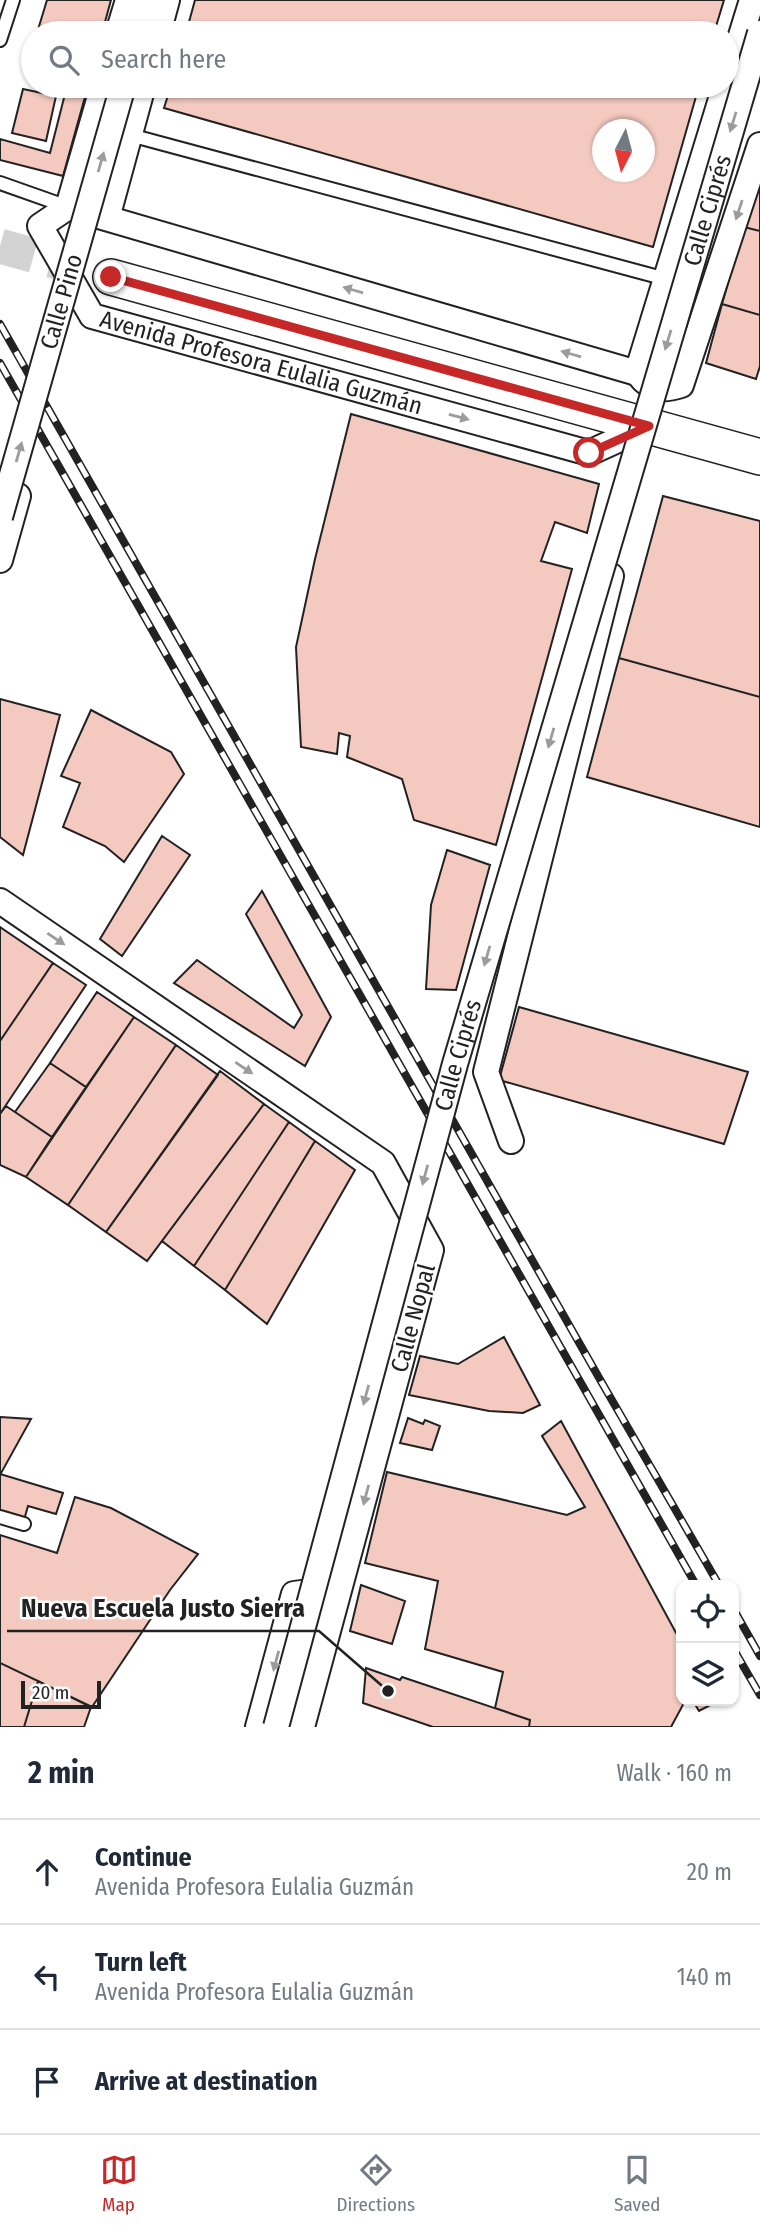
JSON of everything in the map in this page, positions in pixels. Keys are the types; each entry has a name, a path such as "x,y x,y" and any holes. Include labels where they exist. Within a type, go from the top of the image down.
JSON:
{"main road":[{"name":"Avenida Profesora Eulalia Guzmán","path":"111,277 760,457"}],"street":[{"path":"122,21 128,0"},
{"path":"141,21 147,0"},
{"path":"161,21 167,0"},
{"name":"Calle Ciprés","path":"739,42 752,0"},
{"name":"Calle Ciprés","path":"276,1727 455,1064 760,33"},
{"path":"100,98 68,207 637,373"},
{"name":"Calle Pino","path":"0,517 120,98"},
{"path":"107,218 141,98"},
{"name":"Calle Ciprés","path":"721,98 637,373 645,383 656,389 681,385 760,145"},
{"name":"Avenida Profesora Eulalia Guzmán","path":"68,207 40,226 92,316 589,453 649,426"},
{"path":"511,1141 486,1072 649,426"},
{"path":"0,560 18,496"},
{"name":"Calle Nopal","path":"0,901 383,1163 431,1250 302,1727"},
{"path":"258,1727 294,1594 341,1588"}],"lane":[{"path":"0,40 2,22 13,0"},
{"path":"130,135 666,279"},
{"path":"0,183 68,207"},
{"path":"0,1517 24,1524"}],"building":[{"path":"47,0 111,0 105,21 41,21"},
{"path":"195,0 724,0 718,21 189,21"},
{"path":"21,97 56,98 46,141 12,133"},
{"path":"64,98 85,98 63,176 0,160 0,139 50,153"},
{"path":"167,98 696,98 653,247 164,108"},
{"path":"760,174 760,231 744,227"},
{"path":"744,227 760,231 760,315 722,304"},
{"path":"722,304 760,315 760,366 756,379 706,363"},
{"path":"351,414 599,484 587,533 555,522 541,561 572,569 496,845 414,820 402,779 347,757 350,736 339,733 337,754 301,747 296,647"},
{"path":"663,496 760,521 760,697 619,658"},
{"path":"619,658 760,697 760,827 587,777"},
{"path":"0,699 60,715 23,855 0,837"},
{"path":"91,710 171,752 184,774 124,862 105,846 63,827 80,783 61,776"},
{"path":"162,836 190,855 122,956 100,939"},
{"path":"447,850 490,865 456,990 426,989 431,905"},
{"path":"262,891 331,1017 305,1066 174,983 197,960 294,1028 302,1015 246,914"},
{"path":"0,927 53,963 0,1041"},
{"path":"53,963 86,985 0,1114 0,1041"},
{"path":"97,992 134,1017 86,1087 50,1063"},
{"path":"519,1007 748,1072 724,1144 499,1080"},
{"path":"134,1017 176,1045 68,1205 26,1177"},
{"path":"176,1045 218,1075 106,1232 68,1205"},
{"path":"50,1063 86,1087 52,1137 15,1112"},
{"path":"220,1071 264,1104 147,1261 106,1232"},
{"path":"264,1104 289,1122 194,1266 162,1241"},
{"path":"6,1106 52,1137 26,1177 0,1165 0,1114"},
{"path":"289,1122 315,1141 225,1290 194,1266"},
{"path":"315,1141 355,1170 267,1324 225,1290"},
{"path":"504,1337 540,1405 523,1413 489,1411 409,1395 420,1356 458,1364"},
{"path":"0,1417 31,1419 0,1475"},
{"path":"408,1418 423,1424 425,1420 440,1426 432,1450 400,1443"},
{"path":"561,1421 676,1633 676,1706 682,1706 671,1727 529,1727 530,1720 495,1708 503,1672 425,1649 438,1581 365,1563 387,1472 567,1515 585,1507 542,1436"},
{"path":"0,1474 63,1493 56,1514 28,1506 24,1520 0,1513"},
{"path":"75,1497 111,1508 198,1554 170,1590 92,1707 0,1663 0,1535 57,1553"},
{"path":"361,1585 405,1601 392,1644 350,1631"},
{"path":"0,1663 38,1681 24,1727 0,1727"},
{"path":"366,1668 400,1680 402,1677 530,1720 529,1727 433,1727 363,1703"},
{"path":"38,1681 91,1707 84,1727 24,1727"},
{"path":"696,1706 708,1706 699,1711"}],"tunnel":[{"path":"0,246 111,277"}],"railway":[{"path":"0,324 716,1580"},
{"path":"0,363 693,1580"},
{"path":"739,1619 760,1656"},
{"path":"739,1659 760,1695"}],"place":[{"name":"Nueva Escuela Justo Sierra","path":"388,1691"}],"route":[{"path":"111,277 649,426 589,453"}]}
